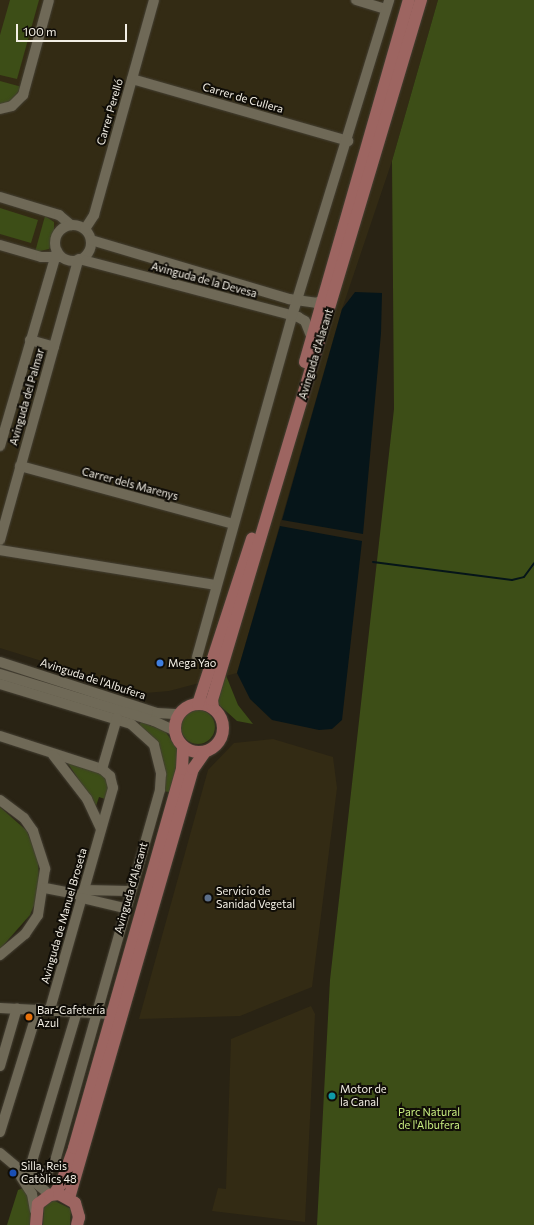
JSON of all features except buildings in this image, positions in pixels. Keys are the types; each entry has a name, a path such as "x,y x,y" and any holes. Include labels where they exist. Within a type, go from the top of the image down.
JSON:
{"main road":[{"name":"Avinguda d'Alacant","path":"198,704 212,669 312,338 409,0"},
{"name":"Avinguda d'Alacant","path":"213,708 212,700 421,0"},
{"path":"69,1198 193,769 205,752 218,744 223,730 220,716 213,708 198,704 179,714 175,731 183,747 205,752"},
{"name":"Avinguda d'Alacant","path":"35,1211 61,1184 74,1148 180,776 183,747"},
{"path":"52,1195 69,1198 78,1210 77,1225"},
{"path":"35,1211 36,1225"}],"street":[{"path":"0,109 12,106 22,95 49,0"},
{"name":"Carrer Perelló","path":"85,229 94,215 154,0"},
{"path":"197,657 292,316 348,141 387,4 356,0"},
{"name":"Carrer de Cullera","path":"132,79 348,141"},
{"path":"0,197 59,215 71,225 85,229 91,240 88,252 78,260 58,255 41,257 0,245"},
{"path":"58,255 56,236 71,225"},
{"name":"Avinguda de la Devesa","path":"91,240 298,301 316,303 323,300"},
{"name":"Avinguda del Palmar","path":"0,446 30,340 58,255"},
{"name":"Avinguda de la Devesa","path":"78,260 292,316 305,321 312,338"},
{"name":"Avinguda del Palmar","path":"0,540 78,260"},
{"path":"30,340 54,347"},
{"name":"Carrer dels Marenys","path":"20,466 233,524"},
{"path":"0,550 216,585"},
{"name":"Avinguda de l'Albufera","path":"0,662 157,713 179,714"},
{"name":"Avinguda de l'Albufera","path":"0,674 154,721 175,731"},
{"name":"Avinguda d'Alacant","path":"0,684 117,718 146,734 160,758 161,774 160,790 124,908 54,1164 41,1178 29,1176"},
{"path":"0,736 53,755 102,769 117,718"},
{"path":"53,755 87,799 101,829"},
{"name":"Avinguda de Manuel Broseta","path":"50,1009 101,829 113,795 110,776 102,769"},
{"path":"0,800 24,818 33,831 45,869 44,888 34,922 25,934 0,955"},
{"path":"44,888 83,895 124,908"},
{"path":"83,895 129,891"},
{"path":"0,1008 38,1010 50,1009 111,1014"},
{"path":"0,1066 17,1008"},
{"path":"0,1132 38,1010"},
{"path":"29,1176 77,1011"},
{"path":"0,1153 17,1171 32,1194 35,1211"},
{"path":"17,1171 29,1176 52,1195"}],"shaded area":[{"path":"0,0 438,0 392,161 342,309 237,673 169,691 145,693 0,648"},
{"path":"355,292 382,293 381,333 363,534 282,520 342,309"},
{"path":"280,526 362,541 342,720 332,729 319,730 272,720 250,699 237,673"},
{"path":"273,739 333,757 337,788 312,987 240,1016 139,1019 208,770 234,743"},
{"path":"311,1006 315,1014 305,1222 212,1211 218,1188 226,1189 231,1039"}],"green space":[{"path":"10,0 39,0 17,79 0,75 0,35"},
{"name":"Parc Natural de l'Albufera","path":"438,0 534,0 534,1225 317,1225 330,980 394,409 392,161"},
{"path":"0,81 22,87 10,102 0,104"},
{"path":"0,208 38,220 31,243 0,234"},
{"path":"45,216 54,222 54,237 49,249 35,252"},
{"path":"225,673 238,705 253,724 237,721 218,704 217,693"},
{"path":"195,710 201,710 205,711 212,717 215,727 214,734 208,741 201,744 195,744 191,743 184,737 181,730 181,724 182,720 188,713"},
{"path":"141,722 165,731 178,750 179,762 169,792 163,791 165,773 161,753 139,725"},
{"path":"67,762 100,770 108,780 108,800 99,797 96,806"},
{"path":"0,807 27,831 38,860 39,880 38,896 30,915 0,949"},
{"path":"26,1187 34,1225 7,1225 18,1190"},
{"path":"53,1200 71,1209 70,1225 43,1225 44,1206"}],"waterway":[{"path":"373,562 512,580 524,577 534,563"}],"place":[{"name":"Mega Yao","path":"160,663"},
{"name":"Servicio de Sanidad Vegetal","path":"208,898"},
{"name":"Bar-Cafetería Azul","path":"29,1017"},
{"name":"Motor de la Canal","path":"332,1096"},
{"name":"Silla, Reis Catòlics 48","path":"13,1173"}]}
